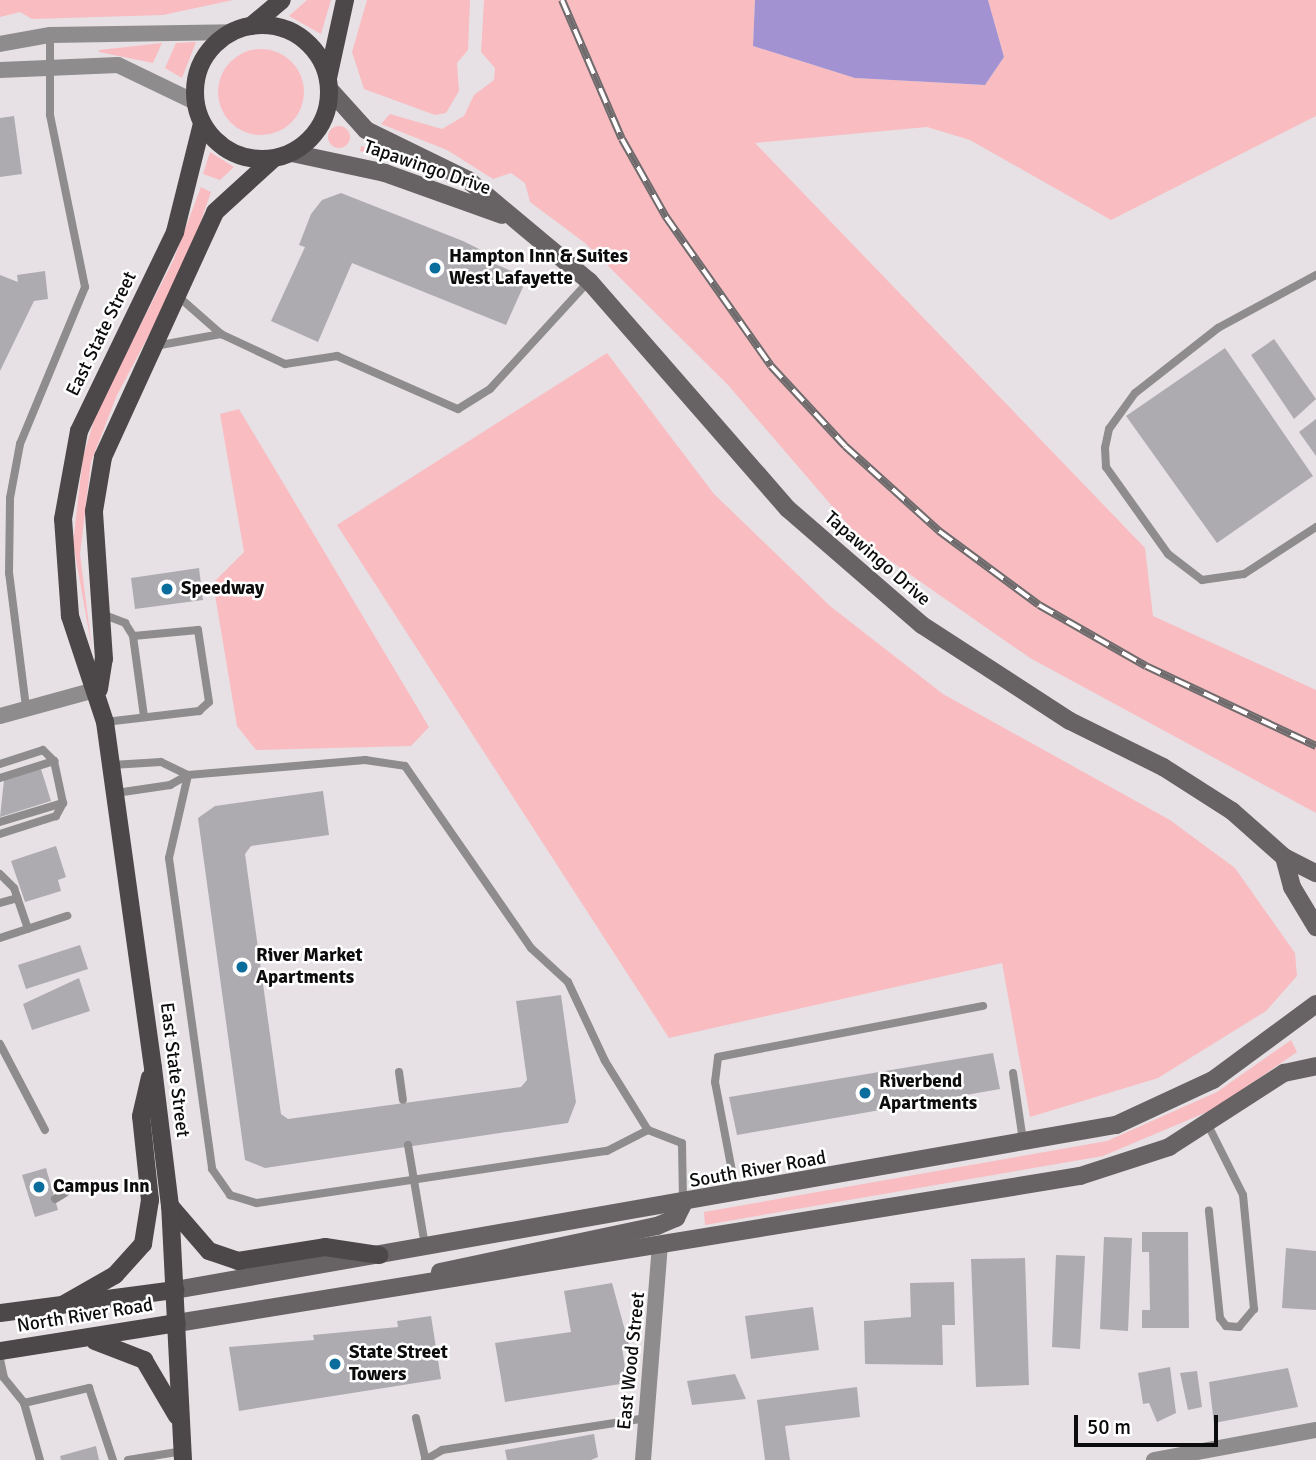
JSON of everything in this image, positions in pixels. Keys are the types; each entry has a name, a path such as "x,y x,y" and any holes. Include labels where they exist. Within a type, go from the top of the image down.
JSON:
{"main road":[{"path":"251,26 282,0"},
{"path":"329,84 306,40 272,24 251,26 233,32 202,61 195,102 202,124 231,153 272,160 292,153 319,129 329,84 345,0"},
{"name":"Tapawingo Drive","path":"329,84 366,130 468,180 506,216 589,281 727,443 855,572 989,672 1233,811 1284,857 1316,873"},
{"name":"East State Street","path":"183,1455 170,1206 116,793 99,689 79,647 65,587 70,470 95,387 175,232 202,124"},
{"name":"Tapawingo Drive","path":"292,153 385,173 506,216"},
{"name":"East State Street","path":"99,689 104,659 94,511 103,457 180,298 223,199 272,160"},
{"path":"1284,857 1292,887 1316,927"},
{"name":"South River Road","path":"174,1290 736,1195 1024,1143 1162,1108 1213,1080 1316,1004"},
{"path":"177,1323 660,1247 1080,1176 1169,1147 1208,1125 1284,1073 1316,1066"},
{"path":"64,1304 115,1275 143,1244 150,1200 141,1116 153,1068"},
{"path":"392,1288 480,1259 657,1226 676,1217 683,1204"},
{"path":"170,1206 209,1251 238,1261 324,1247 379,1255"},
{"name":"North River Road","path":"0,1313 174,1290"},
{"name":"North River Road","path":"0,1351 177,1323"},
{"path":"81,1339 144,1360 181,1424"}],"street":[{"path":"0,44 50,35 233,32"},
{"path":"0,70 49,63 135,70 195,102"},
{"path":"0,716 99,689"},
{"name":"East Wood Street","path":"643,1460 662,1266 660,1247"},
{"path":"1154,1460 1316,1430"}],"lane":[{"path":"26,708 9,573 10,498 20,444 85,287 80,241 53,141 50,35"},
{"path":"1316,275 1218,328 1135,393 1109,429 1105,467 1168,554 1202,580 1244,574 1316,527"},
{"path":"180,298 221,334 285,364 337,356 458,409 491,389 589,281"},
{"path":"155,346 221,334"},
{"path":"99,614 125,623 132,636 144,716"},
{"path":"106,722 208,706 201,634 194,628 132,636"},
{"path":"0,764 43,750 54,761 63,803 56,816 0,834"},
{"path":"116,793 170,785 188,775 365,760 405,766 531,948 568,982 605,1061 649,1130 682,1143 683,1204"},
{"path":"0,778 54,761"},
{"path":"112,765 161,762 188,775"},
{"path":"188,775 169,858 216,1180 230,1195 257,1203 607,1151 649,1130"},
{"path":"0,822 63,803"},
{"path":"0,874 17,898 28,929"},
{"path":"0,903 17,898"},
{"path":"0,938 68,916"},
{"path":"736,1195 715,1082 718,1057 983,1006"},
{"path":"0,1044 45,1130"},
{"path":"399,1072 403,1100"},
{"path":"1013,1073 1024,1143"},
{"path":"1208,1125 1243,1195 1254,1309 1239,1327 1226,1326 1220,1318 1209,1211"},
{"path":"408,1145 425,1247"},
{"path":"55,1199 65,1193"},
{"path":"0,1359 4,1378 24,1403 40,1460"},
{"path":"24,1403 89,1388 113,1460"},
{"path":"416,1418 425,1459 590,1422 647,1418"},
{"path":"128,1460 183,1455"}],"shaded area":[{"path":"0,0 233,0 163,15 32,19 20,12 0,17"},
{"path":"307,0 331,0 321,34 289,16"},
{"path":"367,0 470,0 468,50 457,63 459,91 446,113 435,115 364,89 352,52"},
{"path":"484,0 755,0 753,46 855,78 985,85 1004,57 988,0 1316,0 1316,116 1111,220 970,140 927,127 755,143 1145,548 1153,616 1316,690 1316,813 1030,658 862,541 728,385 585,243 530,202 525,183 511,173 493,179 447,150 381,124 390,114 442,129 464,116 474,95 494,80 495,68 481,52"},
{"path":"755,0 988,0 1004,57 985,85 855,78 753,46"},
{"path":"196,42 182,78 165,68 176,43"},
{"path":"162,43 153,63 99,52 99,50"},
{"path":"261,49 285,56 297,68 304,92 297,116 285,128 261,135 237,128 225,116 218,92 225,68 237,56"},
{"path":"339,126 347,129 350,137 347,145 339,148 331,145 328,137 331,129"},
{"path":"361,146 402,160 426,171 360,151"},
{"path":"210,152 234,167 220,180 203,174"},
{"path":"201,187 211,192 185,267 117,395 91,462 80,554 92,649 73,543 83,457 97,410 173,261"},
{"path":"607,353 714,494 830,606 943,694 1170,820 1235,868 1295,953 1297,976 1266,1011 1158,1078 1030,1117 1002,963 669,1038 337,525"},
{"path":"239,409 429,727 411,746 256,750 237,726 213,583 244,552 220,414"},
{"path":"1291,1040 1297,1052 1214,1109 1103,1156 705,1225 704,1212 1107,1141 1217,1092"}],"building":[{"path":"14,116 22,174 0,177 0,118"},
{"name":"Hampton Inn & Suites West Lafayette","path":"341,193 463,241 485,252 482,258 527,278 506,325 352,263 318,342 271,321 305,247 299,245 311,214 322,200"},
{"path":"45,271 48,299 34,301 0,371 0,275 18,282 17,275"},
{"path":"1274,339 1316,399 1294,419 1251,355"},
{"path":"1225,348 1313,476 1217,543 1126,416"},
{"path":"1316,419 1316,456 1299,432"},
{"name":"Speedway","path":"199,568 203,600 135,609 131,578"},
{"path":"41,769 51,801 0,817 4,780"},
{"name":"River Market Apartments","path":"323,791 329,835 251,846 245,854 281,1114 288,1119 521,1087 527,1080 516,1001 561,995 576,1102 568,1123 265,1168 245,1160 198,818 215,806"},
{"path":"56,846 66,877 58,880 61,891 25,902 11,861"},
{"path":"80,945 88,969 26,989 18,965"},
{"path":"79,978 90,1011 32,1030 23,1004"},
{"name":"Riverbend Apartments","path":"993,1053 1000,1089 737,1135 729,1097"},
{"name":"Campus Inn","path":"46,1168 58,1210 35,1217 22,1175"},
{"path":"1142,1232 1188,1232 1189,1328 1142,1328 1142,1310 1150,1310 1149,1252 1142,1252"},
{"path":"1104,1237 1132,1238 1128,1331 1100,1329"},
{"path":"1286,1248 1316,1251 1316,1310 1282,1308"},
{"path":"1056,1255 1085,1256 1080,1349 1052,1347"},
{"path":"1025,1258 1029,1385 976,1387 971,1259"},
{"path":"954,1282 955,1325 942,1325 943,1365 865,1364 864,1321 911,1317 910,1283"},
{"path":"612,1283 629,1345 622,1346 627,1383 505,1402 495,1343 571,1332 564,1291"},
{"path":"813,1307 819,1350 751,1359 745,1316"},
{"name":"State Street Towers","path":"431,1316 441,1379 239,1411 229,1347 314,1340 313,1335 398,1327 397,1321"},
{"path":"1170,1367 1176,1413 1157,1422 1149,1403 1143,1404 1138,1373"},
{"path":"1288,1368 1298,1407 1214,1423 1209,1382"},
{"path":"1197,1371 1202,1407 1188,1410 1180,1373"},
{"path":"735,1374 746,1399 692,1405 687,1381"},
{"path":"857,1387 860,1417 785,1426 790,1460 765,1460 757,1400"},
{"path":"594,1434 598,1457 591,1460 507,1460 505,1450"},
{"path":"96,1446 99,1460 61,1460 60,1456"}],"railway":[{"path":"562,0 622,139 666,217 771,366 845,446 939,531 1039,605 1146,666 1316,746"}],"place":[{"name":"Hampton Inn & Suites West Lafayette","path":"435,268"},
{"name":"Speedway","path":"167,589"},
{"name":"River Market Apartments","path":"242,967"},
{"name":"Riverbend Apartments","path":"865,1093"},
{"name":"Campus Inn","path":"39,1187"},
{"name":"State Street Towers","path":"335,1364"}]}
